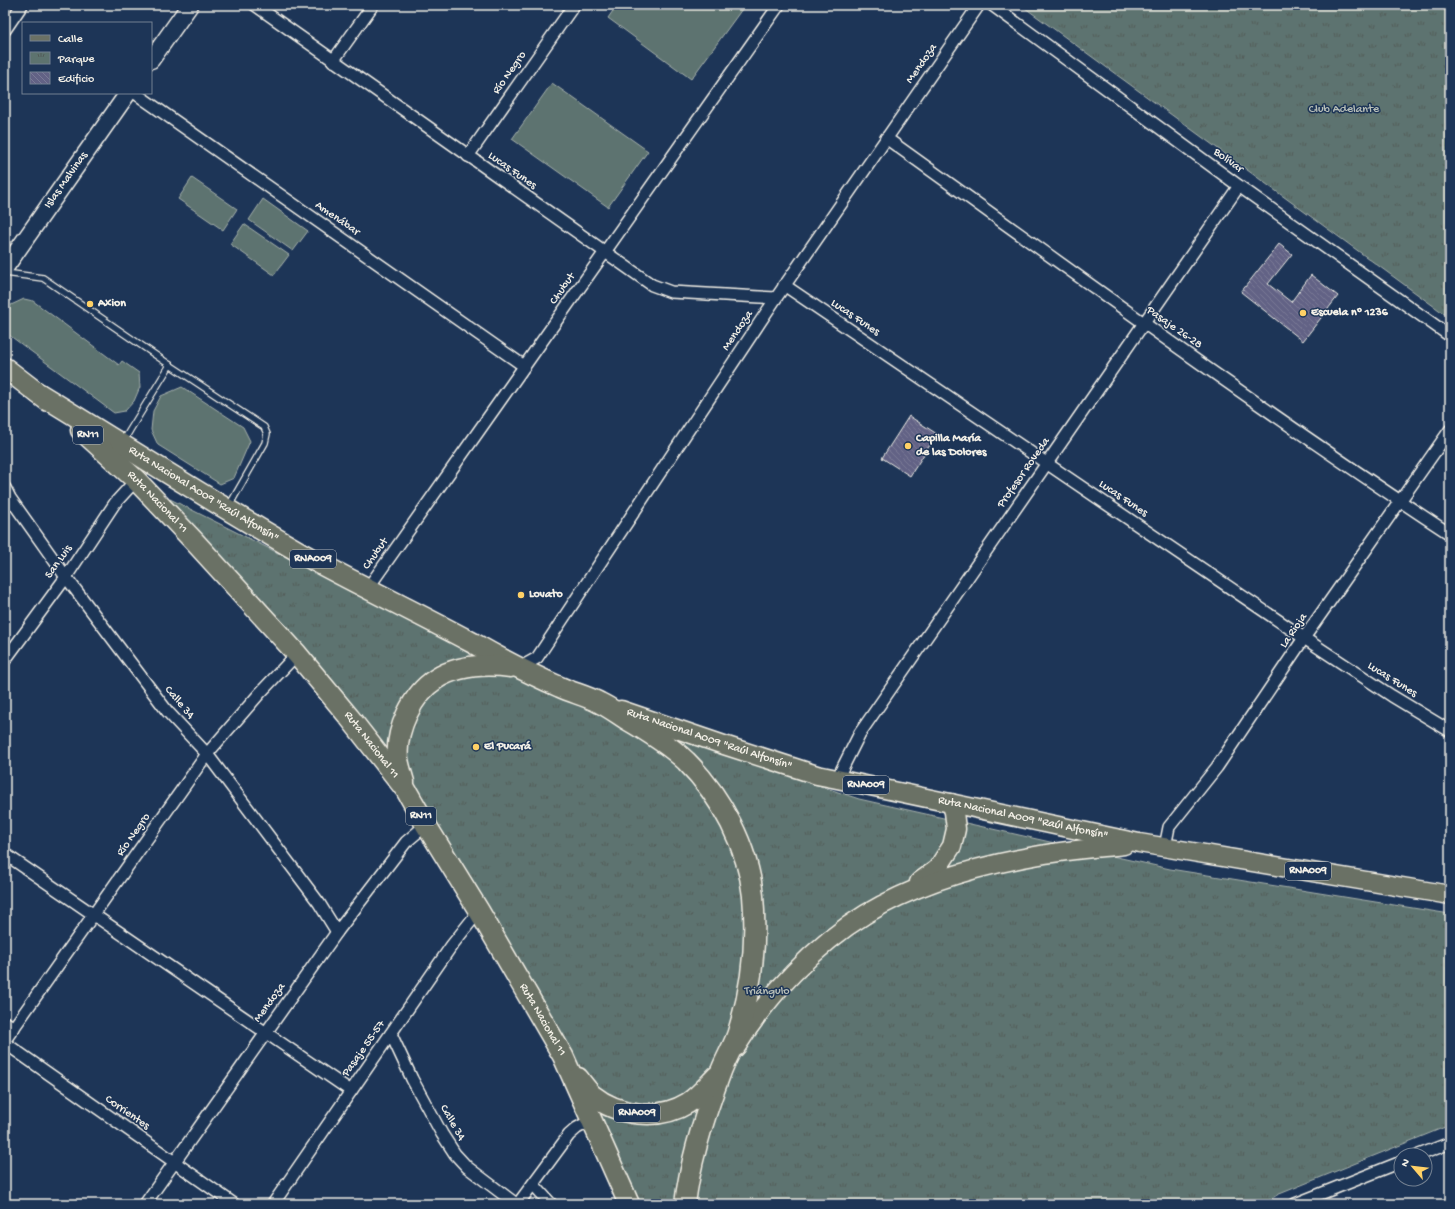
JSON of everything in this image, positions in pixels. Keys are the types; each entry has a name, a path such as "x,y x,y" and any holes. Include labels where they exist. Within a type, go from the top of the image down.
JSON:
{"highway":[{"name":"Ruta Nacional 11","path":"5,368 38,393 91,438 136,480 297,654 350,717 406,790 479,911 562,1056 629,1204"},
{"name":"Ruta Nacional A009 \"Raúl Alfonsín\"","path":"38,393 227,510 318,562 519,668 600,703"},
{"name":"RNA009","path":"406,790 398,759 399,736 407,712 421,693 436,679 468,667 500,666 519,668"},
{"name":"RNA009","path":"600,703 664,743 686,762 710,789 722,806 733,826 747,868 753,893 753,956 748,992 738,1032 720,1073 698,1142 687,1184 685,1204"},
{"name":"RNA009","path":"562,1056 592,1094 606,1104 624,1111 644,1114 665,1112 687,1103 701,1092 720,1073"}],"main road":[{"name":"Ruta Nacional A009 \"Raúl Alfonsín\"","path":"600,703 818,775 1139,843 1450,895"},
{"path":"894,900 937,869 952,846 956,829 954,812 951,803"},
{"name":"RNA009","path":"720,1073 741,1039 768,1003 796,971 846,927 867,913 912,891 988,866 1040,855 1139,843"}],"street":[{"path":"5,30 22,5"},
{"path":"152,59 190,5"},
{"name":"Lucas Funes","path":"255,5 652,285 671,292 776,298"},
{"path":"333,61 373,5"},
{"name":"Río Negro","path":"468,156 574,5"},
{"name":"Chubut","path":"368,588 779,5"},
{"name":"Mendoza","path":"519,668 536,658 784,285 979,5"},
{"name":"Bolívar","path":"992,5 1239,186 1450,336"},
{"name":"Islas Malvinas","path":"5,268 127,94"},
{"name":"Amenábar","path":"136,94 524,366"},
{"name":"Pasaje 26-28","path":"886,138 1143,323 1450,534"},
{"name":"Profesor Roveda","path":"837,779 860,733 1239,186"},
{"name":"Lucas Funes","path":"784,285 1304,638 1392,696 1450,731"},
{"name":"La Rioja","path":"1165,847 1169,827 1217,767 1304,638 1450,430"},
{"name":"San Luis","path":"5,660 66,577 115,503 136,480"},
{"name":"Calle 34","path":"5,488 10,498 66,577 167,711 207,754 319,903 337,932"},
{"name":"Río Negro","path":"5,1042 9,1025 94,915 207,754 260,693 297,654"},
{"name":"Mendoza","path":"145,1204 337,932 406,842 426,825"},
{"path":"5,854 351,1091"},
{"name":"Pasaje 55-57","path":"273,1204 452,945 479,911"},
{"name":"Calle 34","path":"391,1034 412,1078 442,1134 455,1154 467,1167 517,1204"},
{"name":"Corrientes","path":"5,1042 234,1204"},
{"path":"517,1204 569,1135 577,1128 592,1120"},
{"path":"1433,1150 1450,1143"},
{"path":"1295,1204 1393,1165"},
{"path":"533,1184 550,1204"}],"lane":[{"path":"5,273 43,278 264,427 267,434 265,443 227,510"},
{"path":"122,444 170,365"}],"green space":[{"path":"617,5 745,5 691,79 608,18"},
{"name":"Club Adelante","path":"1021,5 1450,5 1450,318"},
{"path":"552,83 648,151 608,207 512,139"},
{"path":"192,178 237,209 223,230 178,199"},
{"path":"263,199 308,231 293,251 249,220"},
{"path":"244,224 289,255 274,275 230,244"},
{"path":"24,299 33,301 119,365 122,361 139,373 140,387 134,401 125,411 114,413 5,332 5,317 11,305"},
{"path":"182,387 243,427 250,441 234,478 220,484 158,445 151,430 153,411 161,396"},
{"name":"Triángulo","path":"170,499 588,708 859,799 1170,869 1450,914 1450,1125 1277,1195 1264,1204 629,1204 567,1065 349,717"}],"building":[{"path":"1279,244 1292,254 1268,284 1291,302 1311,275 1338,296 1303,341 1241,292"},
{"path":"909,416 937,434 910,476 882,458"}],"place":[{"name":"Axion","path":"90,304"},
{"name":"Escuela nº 1236","path":"1303,313"},
{"name":"Capilla María de las Dolores","path":"908,446"},
{"name":"Lovato","path":"521,595"},
{"name":"El Pucará","path":"476,747"}]}
